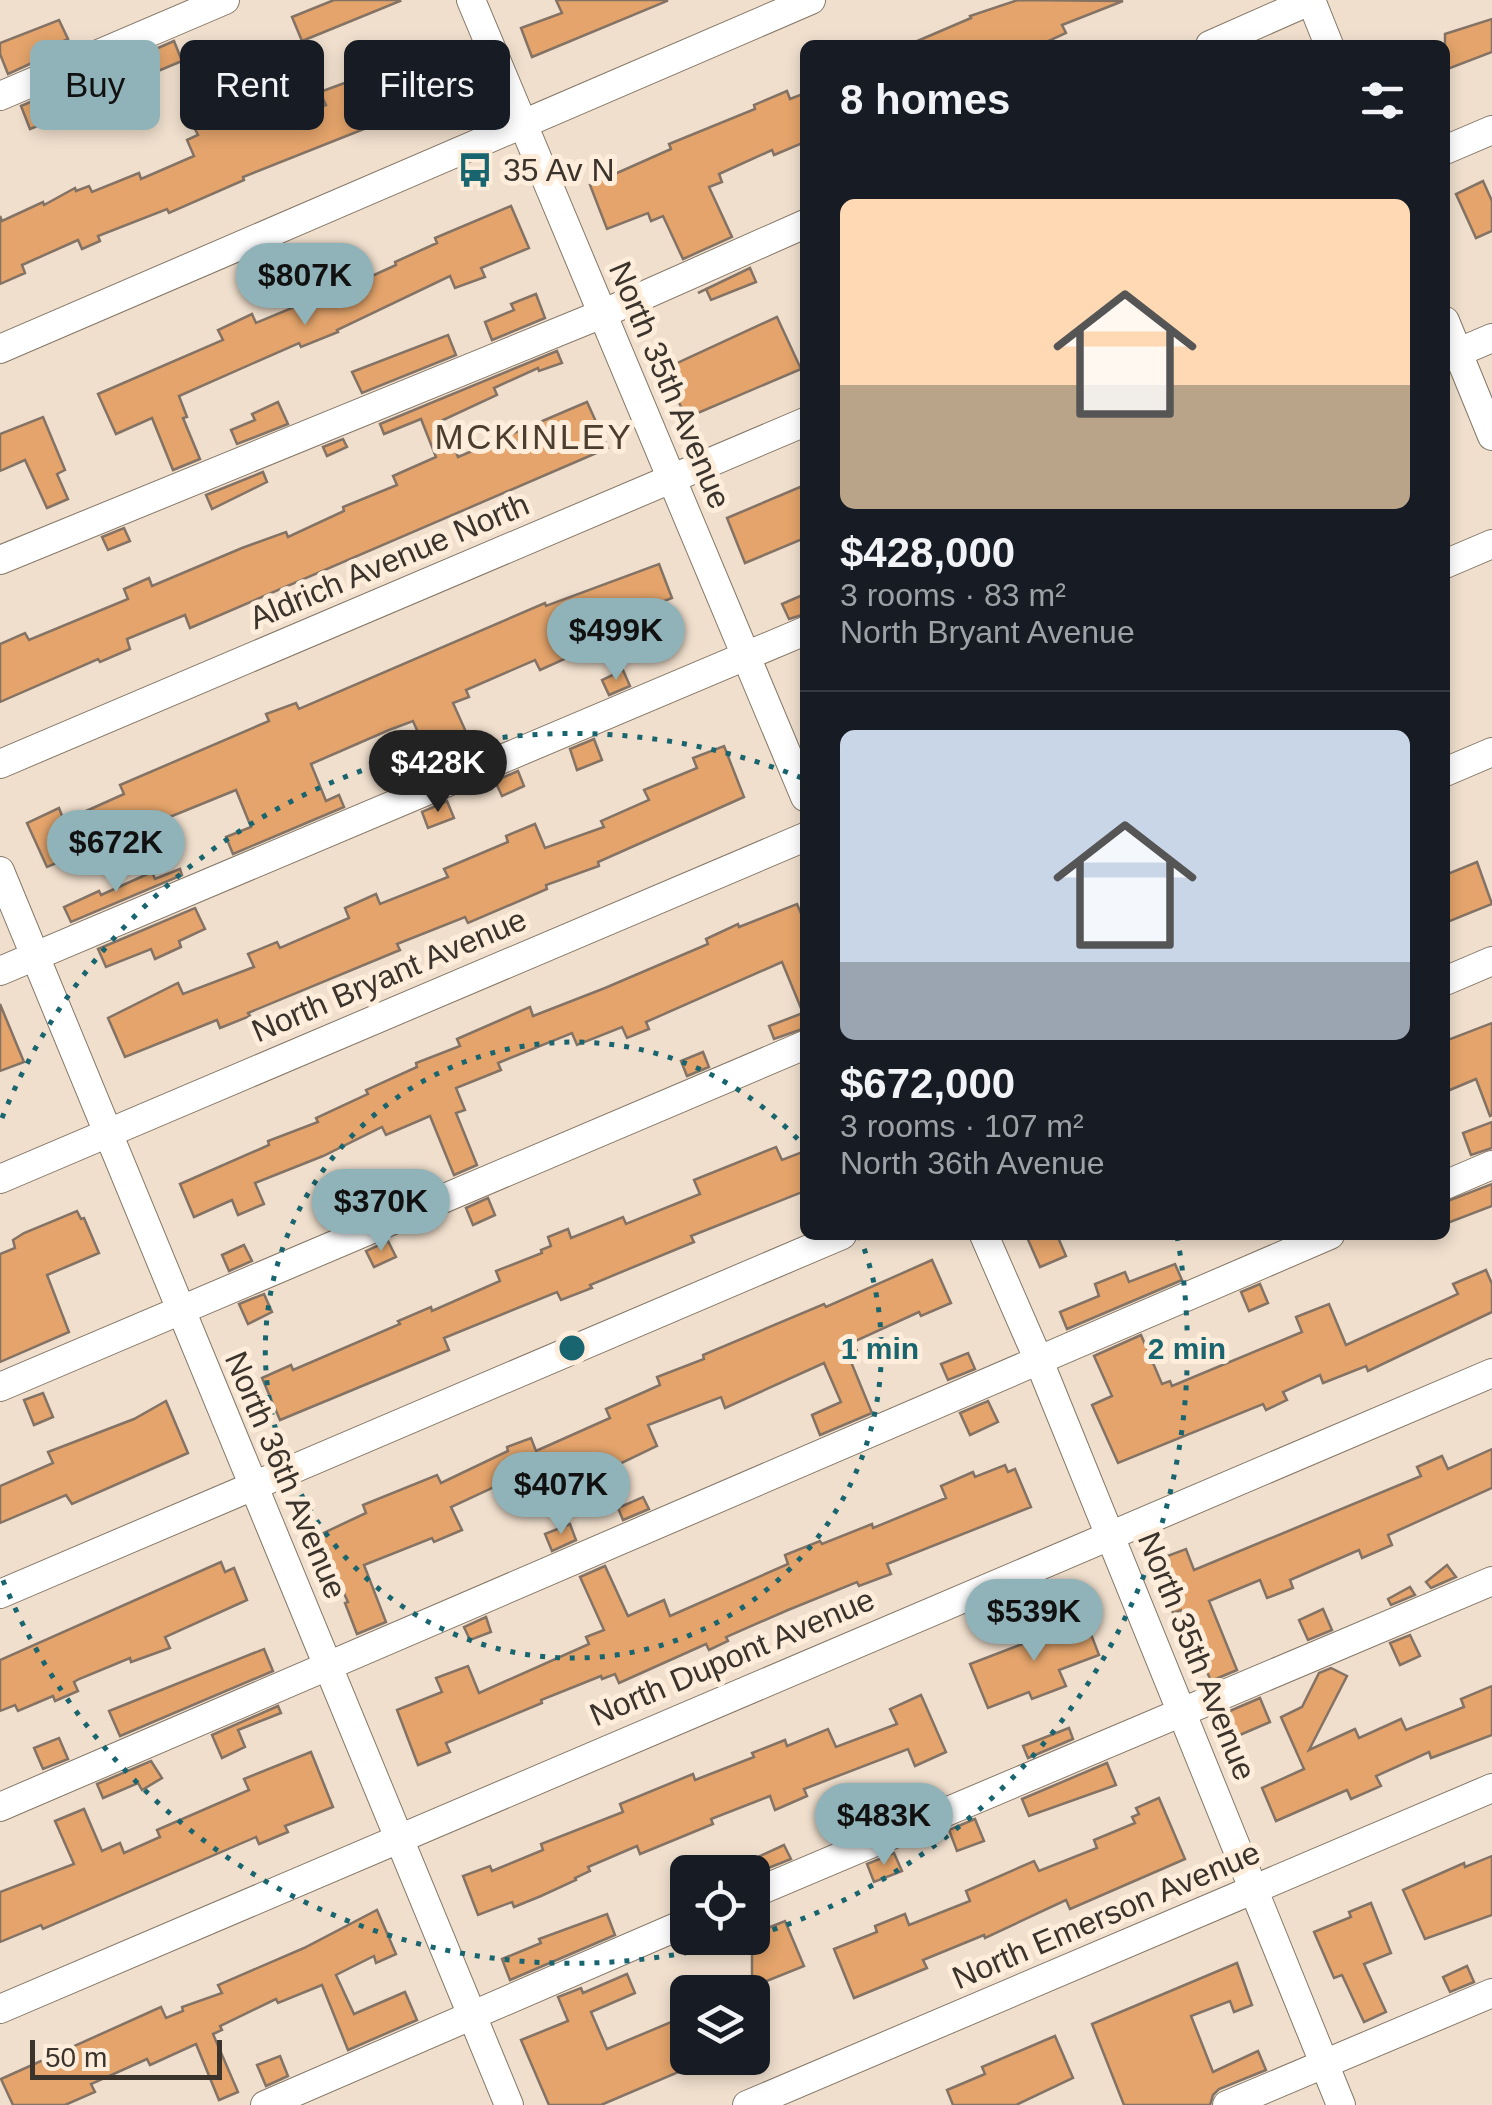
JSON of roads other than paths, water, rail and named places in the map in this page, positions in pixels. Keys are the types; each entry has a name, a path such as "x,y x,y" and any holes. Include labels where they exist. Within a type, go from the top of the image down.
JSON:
{"street":[{"path":"0,96 225,0"},
{"name":"North 35th Avenue","path":"471,0 800,784"},
{"path":"0,349 811,0"},
{"path":"1221,40 1311,0 1327,40"},
{"path":"1450,148 1492,130"},
{"path":"0,560 602,314 800,226"},
{"path":"1492,338 1452,355 1492,436"},
{"name":"Aldrich Avenue North","path":"0,764 800,424"},
{"path":"1450,562 1492,544"},
{"path":"0,971 800,633"},
{"path":"1450,770 1492,752"},
{"name":"North Bryant Avenue","path":"0,1179 800,839"},
{"name":"North 36th Avenue","path":"0,871 509,2105"},
{"path":"1450,978 1492,961"},
{"path":"0,1388 800,1047"},
{"path":"1450,1183 1492,1165"},
{"path":"0,1594 830,1240"},
{"name":"North 35th Avenue","path":"986,1240 1341,2105"},
{"path":"0,1808 1318,1240"},
{"name":"North Dupont Avenue","path":"0,2009 1492,1372"},
{"path":"770,1886 1492,1581"},
{"name":"North Emerson Avenue","path":"747,2105 1492,1788"},
{"path":"265,2105 670,1930"},
{"path":"1227,2105 1492,1993"}],"place":[{"name":"35 Av N","path":"475,170"}],"district":[{"name":"MCKINLEY","path":"534,436"}]}
